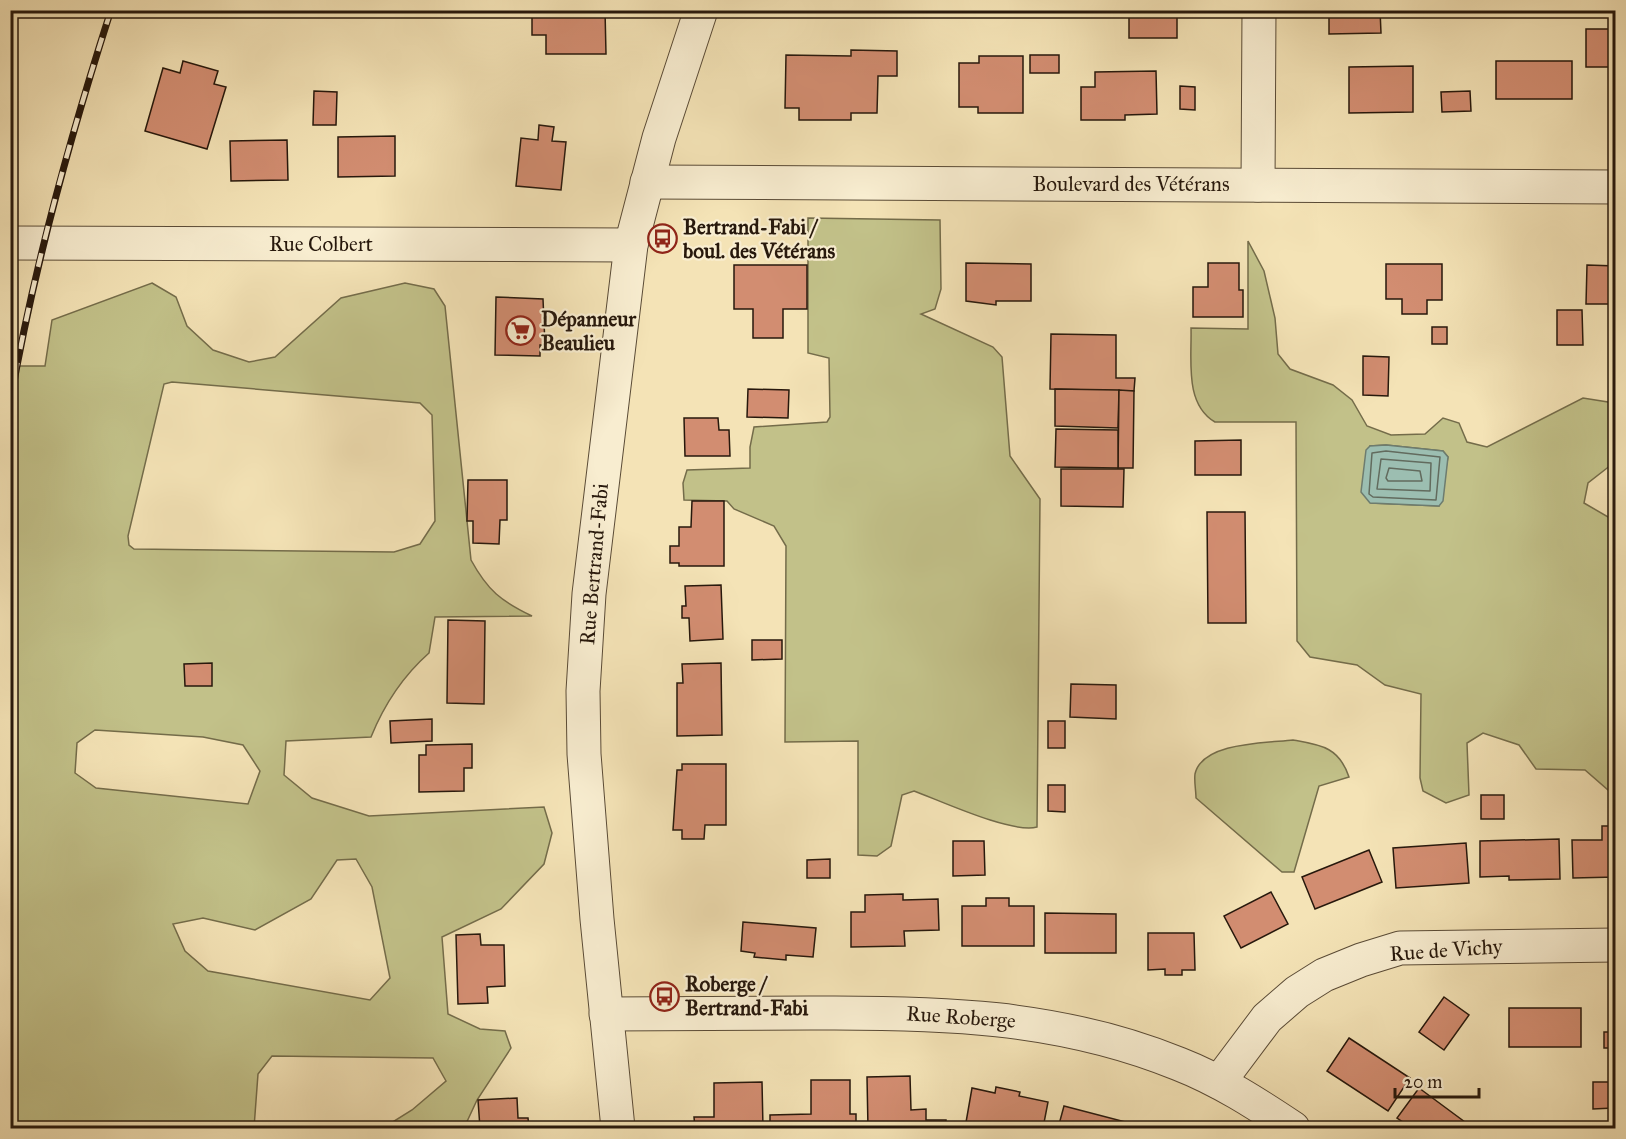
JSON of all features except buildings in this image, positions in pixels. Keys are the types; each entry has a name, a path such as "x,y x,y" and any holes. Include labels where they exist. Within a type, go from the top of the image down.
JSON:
{"street":[{"name":"Rue Bertrand-Fabi","path":"618,1128 584,754 584,691 589,594 631,245 659,138 701,10"},
{"path":"1258,184 1259,10"},
{"name":"Boulevard des Vétérans","path":"647,182 1616,187"},
{"name":"Rue Colbert","path":"10,243 631,245"},
{"name":"Rue de Vichy","path":"1219,1082 1274,1011 1324,975 1360,960 1400,948 1616,945"},
{"name":"Rue Roberge","path":"606,1014 920,1012 985,1016 1045,1025 1120,1043 1179,1064 1219,1082 1293,1128"}],"shaded area":[{"path":"808,218 940,220 941,289 935,309 921,314 993,347 1002,357 1010,456 1040,499 1037,827 1011,826 958,809 914,791 902,795 891,846 877,856 858,855 858,741 785,742 786,546 774,526 734,509 727,501 684,500 683,483 687,470 750,468 750,447 754,427 827,422 830,417 829,358 808,353"},
{"path":"1248,241 1264,271 1275,318 1278,354 1290,369 1333,385 1352,400 1367,426 1391,435 1425,434 1443,418 1459,423 1467,442 1487,447 1583,398 1614,403 1616,434 1611,437 1611,465 1588,483 1584,503 1615,521 1615,796 1585,770 1536,769 1519,745 1483,733 1467,743 1469,795 1446,803 1423,791 1420,778 1421,694 1385,685 1357,665 1310,657 1297,641 1296,422 1215,422 1205,414 1194,393 1191,328 1248,329","holes":["1386,445 1443,451 1448,457 1439,506 1371,503 1370,446"]},
{"path":"152,283 176,297 187,326 213,350 249,362 275,357 341,298 405,283 434,289 445,306 471,560 483,580 496,594 532,616 435,617 429,653 395,692 371,737 286,741 284,775 312,798 369,816 544,807 552,833 544,864 501,909 442,937 448,1014 480,1029 505,1031 511,1048 477,1100 464,1128 383,1128 412,1110 446,1081 433,1058 272,1056 258,1074 254,1128 11,1128 11,366 45,366 52,320","holes":["172,382 420,403 432,415 435,521 420,544 394,552 134,549 129,545 128,536 164,384","95,730 203,737 243,745 260,771 248,804 96,788 75,773 77,743","356,859 372,887 390,978 370,1000 208,971 185,951 173,924 203,918 255,930 311,899 337,860"]},
{"path":"1293,740 1328,749 1340,759 1349,777 1319,786 1294,872 1282,872 1196,798 1195,774 1200,763 1222,750 1237,746"}],"water":[{"path":"1386,445 1443,451 1448,457 1443,501 1439,506 1370,503 1361,492 1366,450 1370,446"}],"railway":[{"path":"10,404 19,354 53,206 111,10"}],"place":[{"name":"Bertrand-Fabi / boul. des Vétérans","path":"662,239"},
{"name":"Dépanneur Beaulieu","path":"520,331"},
{"name":"Roberge / Bertrand-Fabi","path":"664,996"}]}
